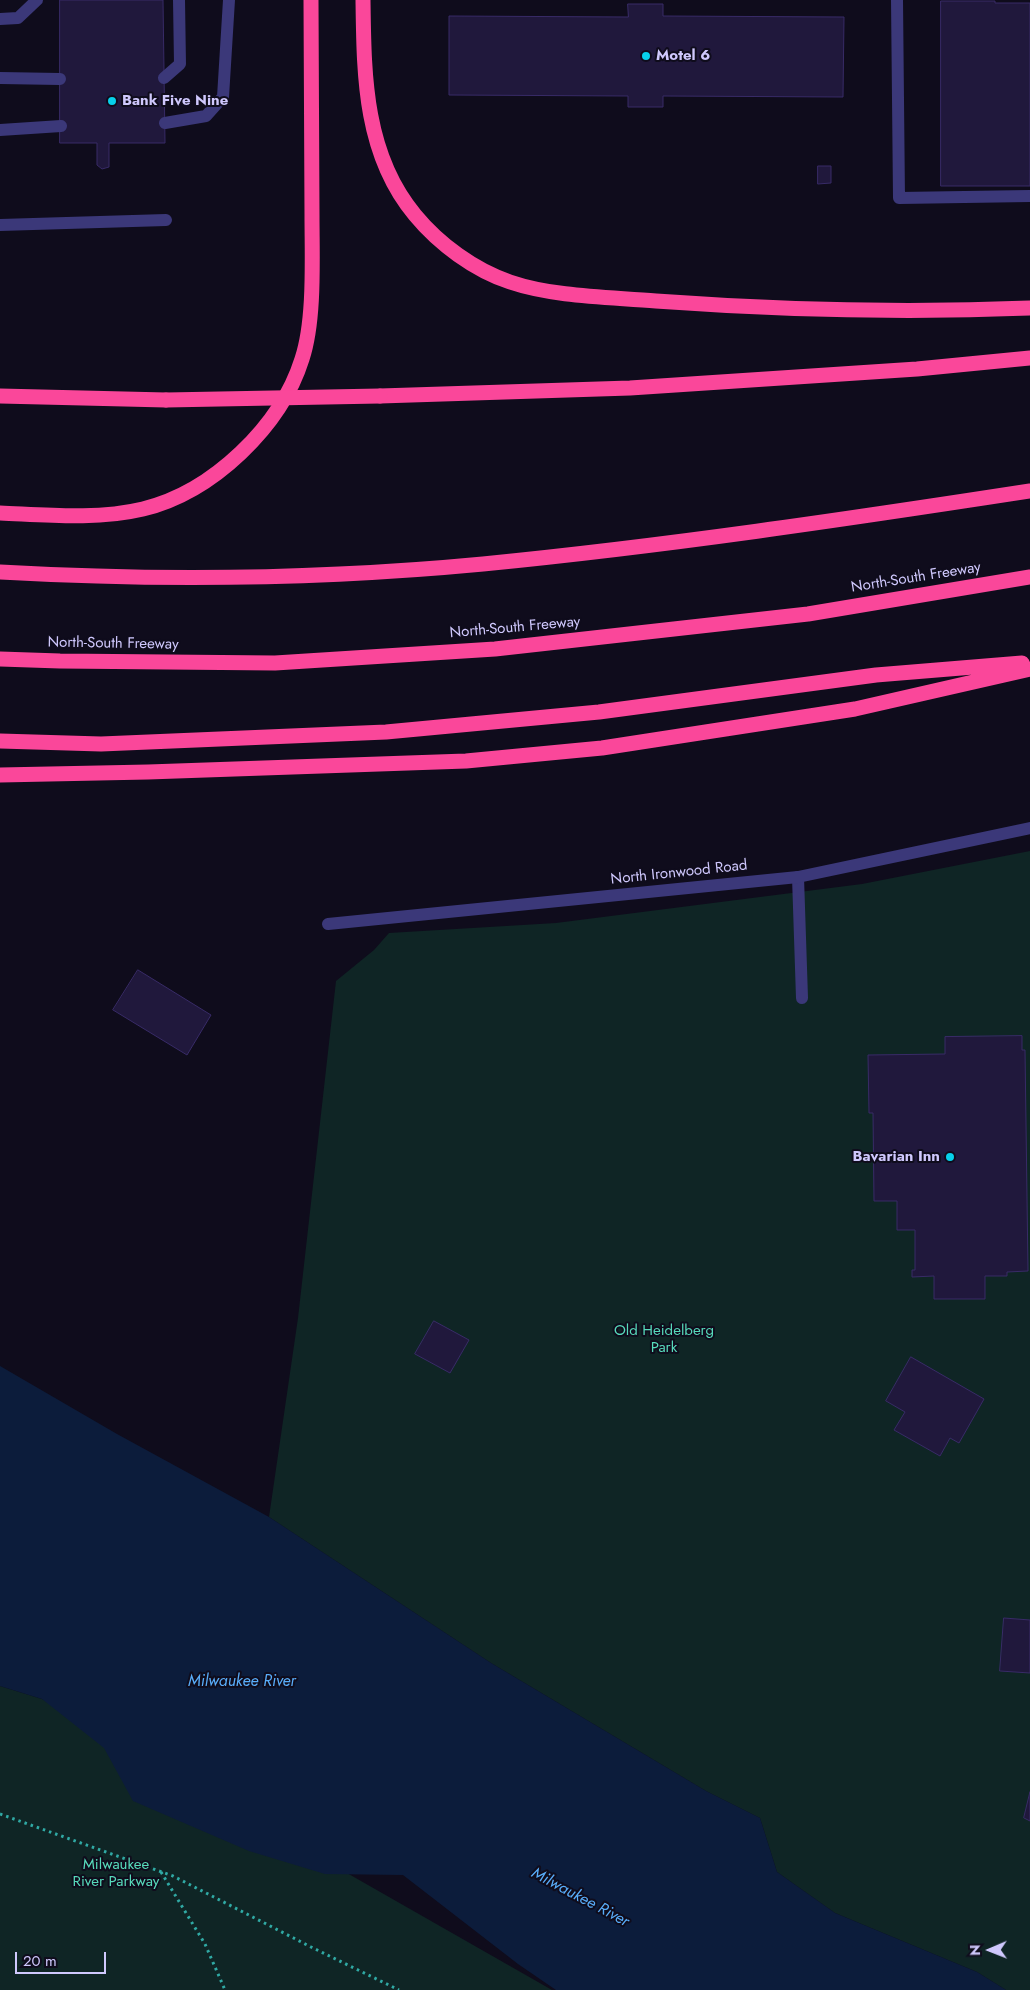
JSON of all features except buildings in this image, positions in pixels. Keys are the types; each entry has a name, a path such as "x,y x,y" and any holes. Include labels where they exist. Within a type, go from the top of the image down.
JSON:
{"highway":[{"path":"0,513 102,514 141,510 158,505 198,486 237,457 280,406 295,380 303,358 310,314 312,255 311,0"},
{"path":"363,0 366,90 373,127 384,162 402,198 429,231 472,264 490,274 509,282 546,291 715,305 887,312 1030,308"},
{"path":"0,396 166,400 380,396 630,388 908,370 1030,358"},
{"path":"0,572 180,577 335,573 482,564 783,529 1030,491"},
{"name":"North-South Freeway","path":"0,658 60,662 275,662 495,649 808,614 1030,577"},
{"path":"0,741 101,744 386,732 599,712 876,676 1030,662"},
{"path":"0,776 466,761 602,748 855,709 1030,669"}],"street":[{"path":"0,19 18,18 37,0"},
{"path":"164,78 180,64 179,0"},
{"path":"165,123 206,116 223,97 228,0"},
{"path":"897,0 899,198 1030,196"},
{"path":"0,78 60,79"},
{"path":"0,130 61,126"},
{"path":"0,225 166,220"},
{"name":"North Ironwood Road","path":"328,924 798,878 1030,828"},
{"path":"798,878 802,998"}],"path":[{"path":"0,1814 173,1876 399,1990"},
{"path":"160,1872 205,1944 224,1990"}],"green space":[{"name":"Old Heidelberg Park","path":"1030,851 1030,1990 1006,1990 977,1972 835,1913 777,1872 760,1818 706,1791 491,1663 269,1517 298,1318 336,981 374,950 389,933 556,923 862,884"},
{"name":"Milwaukee River Parkway","path":"0,1686 42,1699 552,1990 0,1990"}],"water":[{"name":"Milwaukee River","path":"0,1366 117,1434 269,1517 491,1663 706,1791 760,1818 777,1872 835,1913 977,1972 1006,1990 556,1990 518,1964 403,1875 325,1874 249,1851 133,1801 104,1748 42,1699 0,1686"}],"place":[{"name":"Motel 6","path":"646,56"},
{"name":"Bank Five Nine","path":"112,101"},
{"name":"Bavarian Inn","path":"950,1157"}]}
